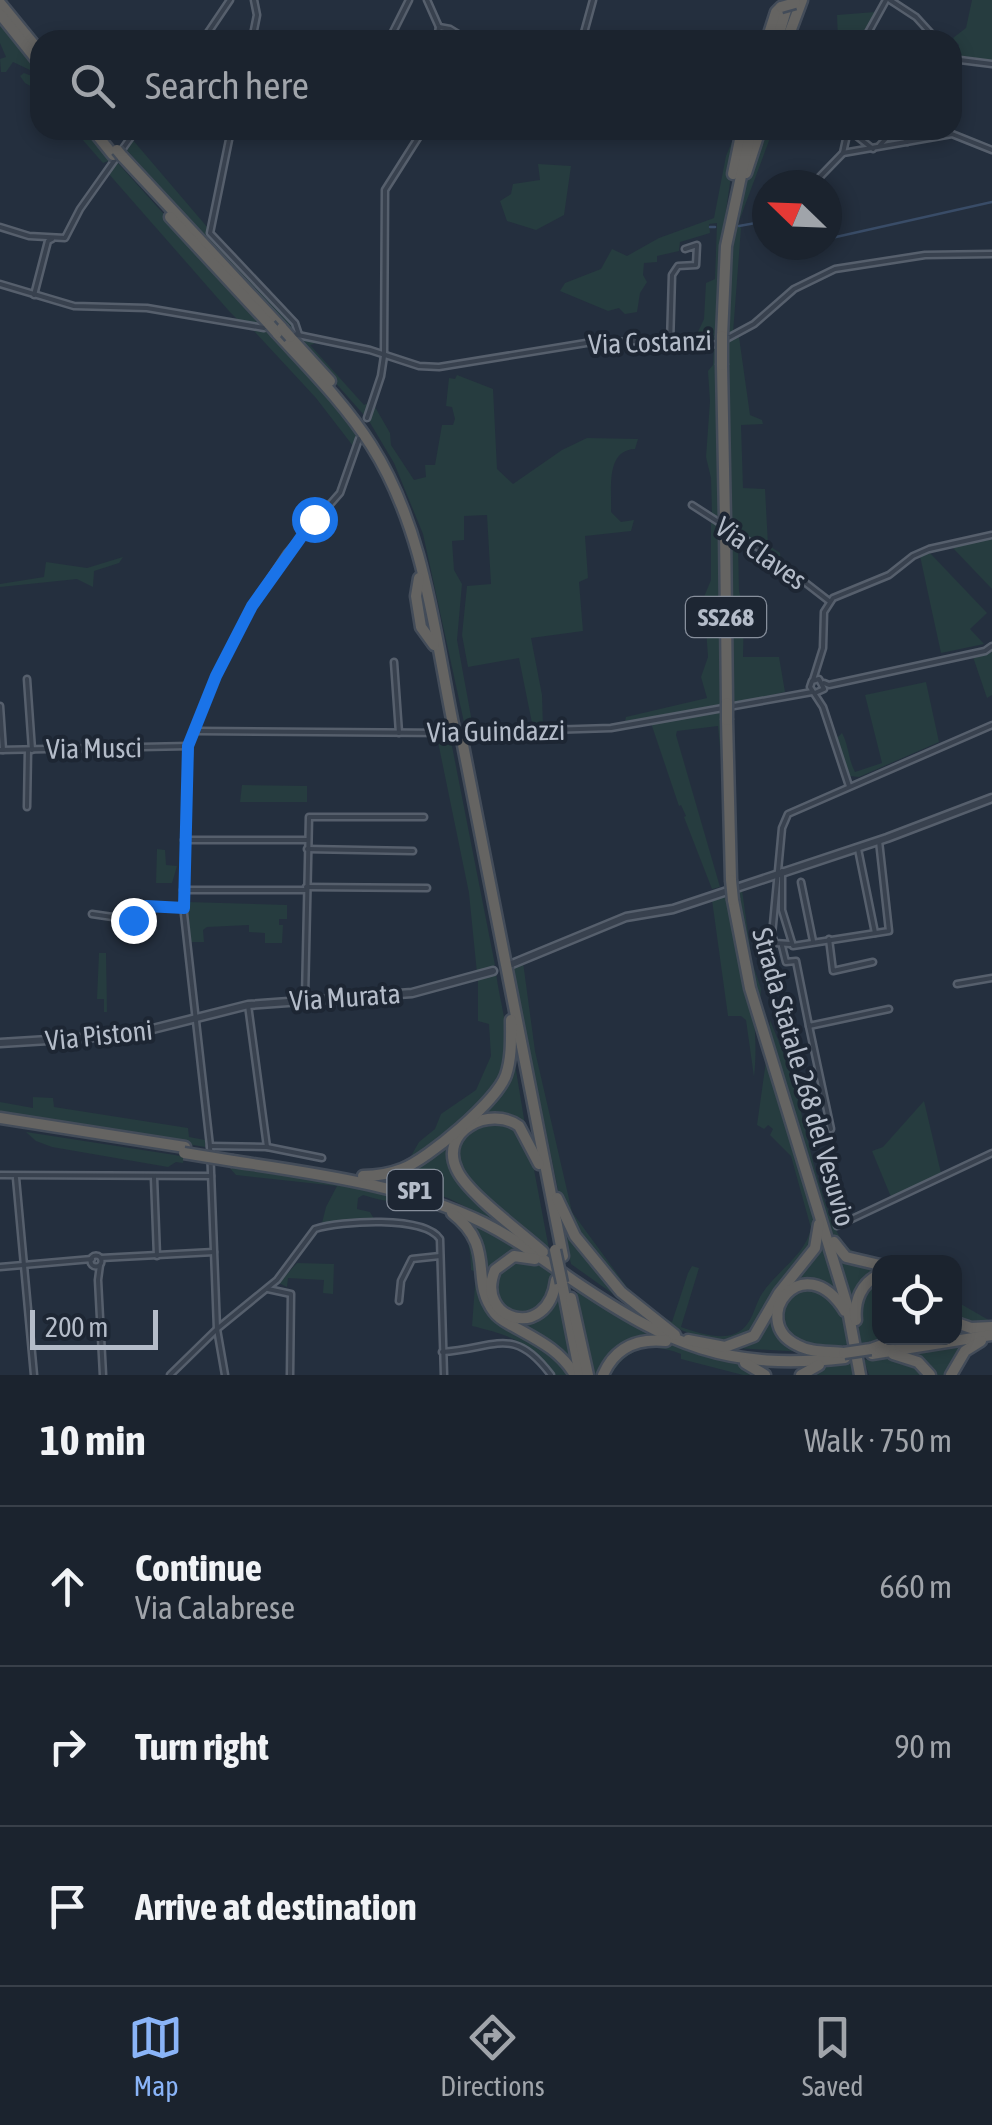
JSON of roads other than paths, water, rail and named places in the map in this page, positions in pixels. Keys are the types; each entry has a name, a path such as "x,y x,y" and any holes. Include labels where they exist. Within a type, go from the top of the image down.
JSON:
{"highway":[{"path":"775,30 793,2"},
{"path":"781,30 793,2"},
{"path":"789,30 793,2"},
{"path":"0,3 30,40"},
{"path":"0,14 30,52"},
{"path":"105,140 357,414 384,454 404,496 426,560 536,1116 554,1254 568,1282 588,1375"},
{"path":"732,210 734,163 740,140"},
{"name":"Strada Statale 268 del Vesuvio","path":"749,140 732,210 724,268 722,336 731,880 743,959 856,1343 861,1375"},
{"path":"732,210 756,140"},
{"path":"282,331 361,430 386,472 410,528 456,725"},
{"path":"459,740 554,1254"},
{"path":"363,1176 389,1174 410,1166 486,1105 506,1075 511,1020"},
{"path":"536,1116 568,1225 621,1292 675,1335"},
{"path":"539,1164 532,1144 519,1126 497,1117 469,1125 454,1148 454,1160 464,1181 554,1254"},
{"name":"SP1","path":"0,1121 233,1158 404,1193 490,1226 568,1282"},
{"name":"SP1","path":"233,1158 363,1176 456,1204 554,1254 568,1282"},
{"path":"688,1340 734,1346 748,1341 759,1330 778,1293 812,1253 818,1239 819,1225 809,1179"},
{"path":"813,1192 839,1251 856,1261 872,1264"},
{"path":"404,1193 452,1213 465,1223 482,1256 485,1294 493,1311 552,1348 577,1375"},
{"path":"568,1282 538,1315 527,1318 505,1313 495,1303 491,1290 492,1277 500,1264 522,1255 539,1260 568,1282 647,1327 700,1350"},
{"path":"856,1343 857,1299 872,1279"},
{"path":"568,1282 688,1340 755,1356 844,1355"},
{"path":"568,1282 577,1375"},
{"path":"844,1355 812,1351 786,1338 778,1323 778,1310 790,1290 808,1283 834,1295 846,1312 861,1375"},
{"path":"962,1325 988,1335"},
{"path":"962,1335 988,1335"},
{"path":"716,1355 770,1362 988,1335"},
{"path":"951,1375 965,1351 988,1335"},
{"path":"603,1375 614,1356 642,1341 664,1340 747,1364 765,1375"},
{"path":"872,1352 886,1345"},
{"path":"872,1352 906,1345"},
{"path":"872,1352 910,1357 925,1366 930,1375"},
{"path":"801,1375 844,1355"}],"street":[{"path":"210,30 230,0"},
{"path":"254,0 254,30"},
{"path":"393,30 409,0"},
{"path":"427,0 439,30"},
{"path":"585,30 593,0"},
{"path":"870,30 888,0 916,17 928,30"},
{"path":"439,27 445,30"},
{"path":"962,60 992,64"},
{"path":"962,137 992,150"},
{"path":"0,228 18,234 65,238 80,208 129,140"},
{"path":"229,140 210,233 295,322 282,331"},
{"path":"367,418 384,356 385,190 417,140"},
{"path":"827,170 844,153 846,140"},
{"path":"863,140 875,148"},
{"path":"875,148 885,140"},
{"path":"844,153 919,140"},
{"path":"34,294 48,241 52,239"},
{"path":"670,344 672,275 678,266 696,265 697,246 685,250"},
{"name":"Via Costanzi","path":"0,284 74,306 159,310 282,331 439,367 570,345 636,341 702,346 737,335 794,289 835,269 925,255 992,254"},
{"path":"225,1375 217,1329 210,1146 184,908 188,746 216,676 265,584 314,519 340,493 359,439"},
{"name":"Via Claves","path":"692,505 771,556 830,601"},
{"path":"822,707 824,612 830,601 888,575 929,549 992,535"},
{"path":"812,681 824,685 985,651 992,646"},
{"path":"394,662 398,733"},
{"path":"820,665 812,681 814,693 849,786"},
{"path":"27,679 27,807"},
{"name":"Via Guindazzi","path":"792,694 812,681"},
{"name":"Via Guindazzi","path":"196,731 398,733 612,728 814,693 824,685"},
{"path":"0,706 2,750"},
{"path":"879,840 889,931 782,946 775,943 772,935 786,817 795,809 992,726"},
{"name":"Via Musci","path":"2,750 188,746"},
{"path":"512,964 626,917 673,909 992,798"},
{"path":"305,998 310,817 424,817"},
{"path":"184,840 308,840"},
{"path":"858,847 875,933"},
{"path":"308,849 413,851"},
{"path":"780,872 780,896 790,944"},
{"path":"800,882 813,941"},
{"path":"183,890 428,888"},
{"path":"92,914 133,920 146,906 184,908"},
{"path":"829,939 833,970 873,962"},
{"path":"782,946 786,962 796,961 831,1129"},
{"name":"Via Murata","path":"196,1019 248,1005 305,998 422,992 494,971"},
{"path":"957,984 992,978"},
{"path":"248,1005 266,1148"},
{"path":"809,1026 888,1009"},
{"name":"Via Pistoni","path":"0,1043 129,1036 196,1019"},
{"path":"210,1146 266,1148 322,1158"},
{"path":"838,1226 992,1153"},
{"path":"0,1175 211,1176"},
{"path":"16,1178 34,1375"},
{"path":"154,1178 158,1256"},
{"path":"170,1375 287,1270 318,1228 400,1223 439,1235 444,1375"},
{"path":"0,1268 214,1252"},
{"path":"399,1301 403,1274 412,1259 440,1256"},
{"path":"92,1263 101,1262"},
{"path":"101,1262 98,1280 104,1375"},
{"path":"92,1263 98,1280"},
{"path":"267,1288 291,1294 290,1375"},
{"path":"442,1352 472,1351 514,1342 528,1350 551,1375"}],"waterway":[{"path":"842,236 992,202"},
{"path":"739,226 752,224"},
{"path":"710,227 715,227"}]}
